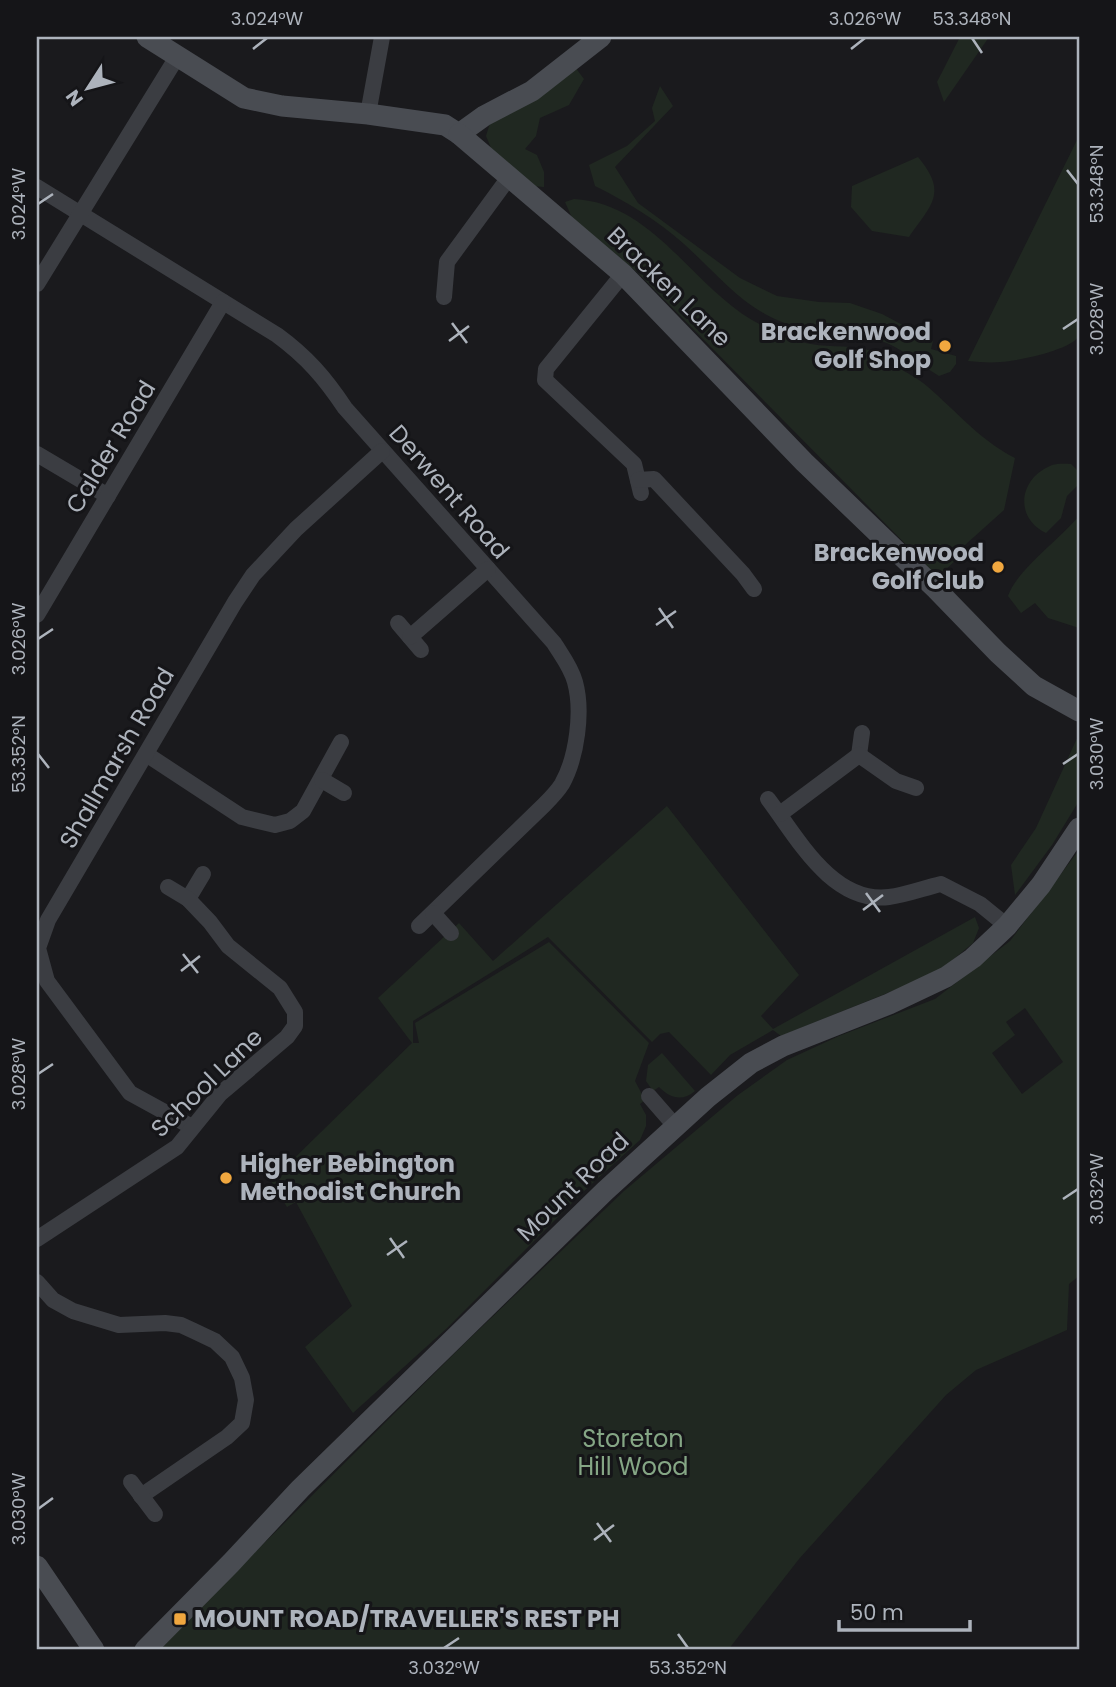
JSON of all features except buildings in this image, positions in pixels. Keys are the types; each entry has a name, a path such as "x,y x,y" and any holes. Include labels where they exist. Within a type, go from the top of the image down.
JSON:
{"street":[{"name":"Bracken Lane","path":"146,37 244,98 282,106 445,125 459,134 622,274 804,462 936,589 998,653 1034,686 1079,711"},
{"path":"368,114 382,37"},
{"path":"459,134 484,116 532,91 601,37"},
{"path":"40,288 81,213 177,57"},
{"path":"443,297 447,262 510,176"},
{"name":"Derwent Road","path":"37,187 303,353 382,451 554,643 570,668 580,712 573,750 561,786 419,926"},
{"path":"622,274 545,369 545,380 634,464 640,486 654,479 735,564 754,589"},
{"name":"Calder Road","path":"37,615 223,302"},
{"name":"Shallmarsh Road","path":"192,1127 130,1093 47,981 38,948 48,920 253,575 296,529 382,451"},
{"path":"37,454 108,496"},
{"path":"410,637 488,569"},
{"path":"398,623 421,650"},
{"path":"780,814 859,755 862,733"},
{"path":"146,754 242,817 275,825 290,821 303,811 341,742"},
{"path":"859,755 896,781 909,786 896,799"},
{"path":"322,780 344,793"},
{"path":"768,799 826,874 841,885 864,896 887,898 941,884 980,904 1007,926"},
{"name":"Mount Road","path":"145,1650 300,1489 605,1191 708,1097 751,1063 783,1046 889,1004 946,977 973,958 1007,926 1041,885 1079,828"},
{"path":"188,899 204,874"},
{"name":"School Lane","path":"37,1239 177,1147 220,1094 288,1037 295,1026 295,1012 280,988 228,946 188,899 168,887"},
{"path":"433,913 451,933"},
{"path":"649,1096 676,1127"},
{"path":"37,1282 53,1300 73,1311 120,1325 181,1325 215,1341 232,1357 242,1378 246,1401 242,1423 227,1437 136,1489 155,1514"},
{"path":"37,1566 94,1650"}],"green space":[{"path":"612,37 575,67 584,79 569,105 540,118 536,136 525,149 537,155 544,172 544,187 532,186 491,148 486,136 490,123 528,101"},
{"path":"960,37 989,37 944,102 937,82"},
{"path":"660,86 673,106 615,167 638,203 740,278 777,296 850,303 882,314 933,341 931,349 956,356 956,364 950,372 939,376 884,342 794,326 765,314 733,290 663,227 595,186 589,165 627,146 655,121 652,108"},
{"path":"1079,136 1079,336 1066,346 1031,357 997,362 968,361"},
{"path":"918,157 932,180 934,189 930,207 909,237 872,231 851,207 852,186"},
{"path":"574,199 602,204 649,230 730,305 766,328 803,343 874,352 921,381 980,435 1015,458 1004,510 955,554 958,558 938,577 638,273 573,220 565,202"},
{"path":"1071,464 1079,472 1079,484 1067,496 1061,518 1046,533 1029,518 1025,509 1027,489 1040,472 1050,466"},
{"path":"1079,516 1079,628 1048,618 1035,603 1021,613 1008,596 1013,586 1029,565"},
{"path":"1079,734 1079,801 1052,845 1015,895 1011,865 1036,828"},
{"path":"667,806 799,975 761,1016 773,1029 975,917 979,928 973,943 937,973 781,1036 773,1030 730,1055 711,1075 669,1032 660,1034 652,1042 548,937 413,1021 413,1043 419,1043 415,1023 549,942 649,1043 635,1081 645,1100 640,1104 646,1115 646,1126 640,1140 583,1192 446,1329 353,1413 305,1347 352,1306 296,1202 287,1207 271,1181 412,1043 378,998 459,923 493,961"},
{"name":"Storeton Hill Wood","path":"1079,850 1079,1276 1069,1284 1067,1330 976,1370 946,1395 799,1559 728,1650 157,1650 467,1341 624,1191 738,1095 787,1060 839,1036 935,999 1010,941","holes":["1025,1008 1063,1062 1022,1094 992,1053 1015,1035 1006,1022"]},
{"path":"662,1053 695,1091 681,1097 667,1094 659,1087 653,1091 646,1081 648,1065"}],"place":[{"name":"Brackenwood Golf Shop","path":"945,346"},
{"name":"Brackenwood Golf Club","path":"998,567"},
{"name":"Higher Bebington Methodist Church","path":"226,1178"},
{"name":"MOUNT ROAD/TRAVELLER'S REST PH","path":"180,1619"}]}
